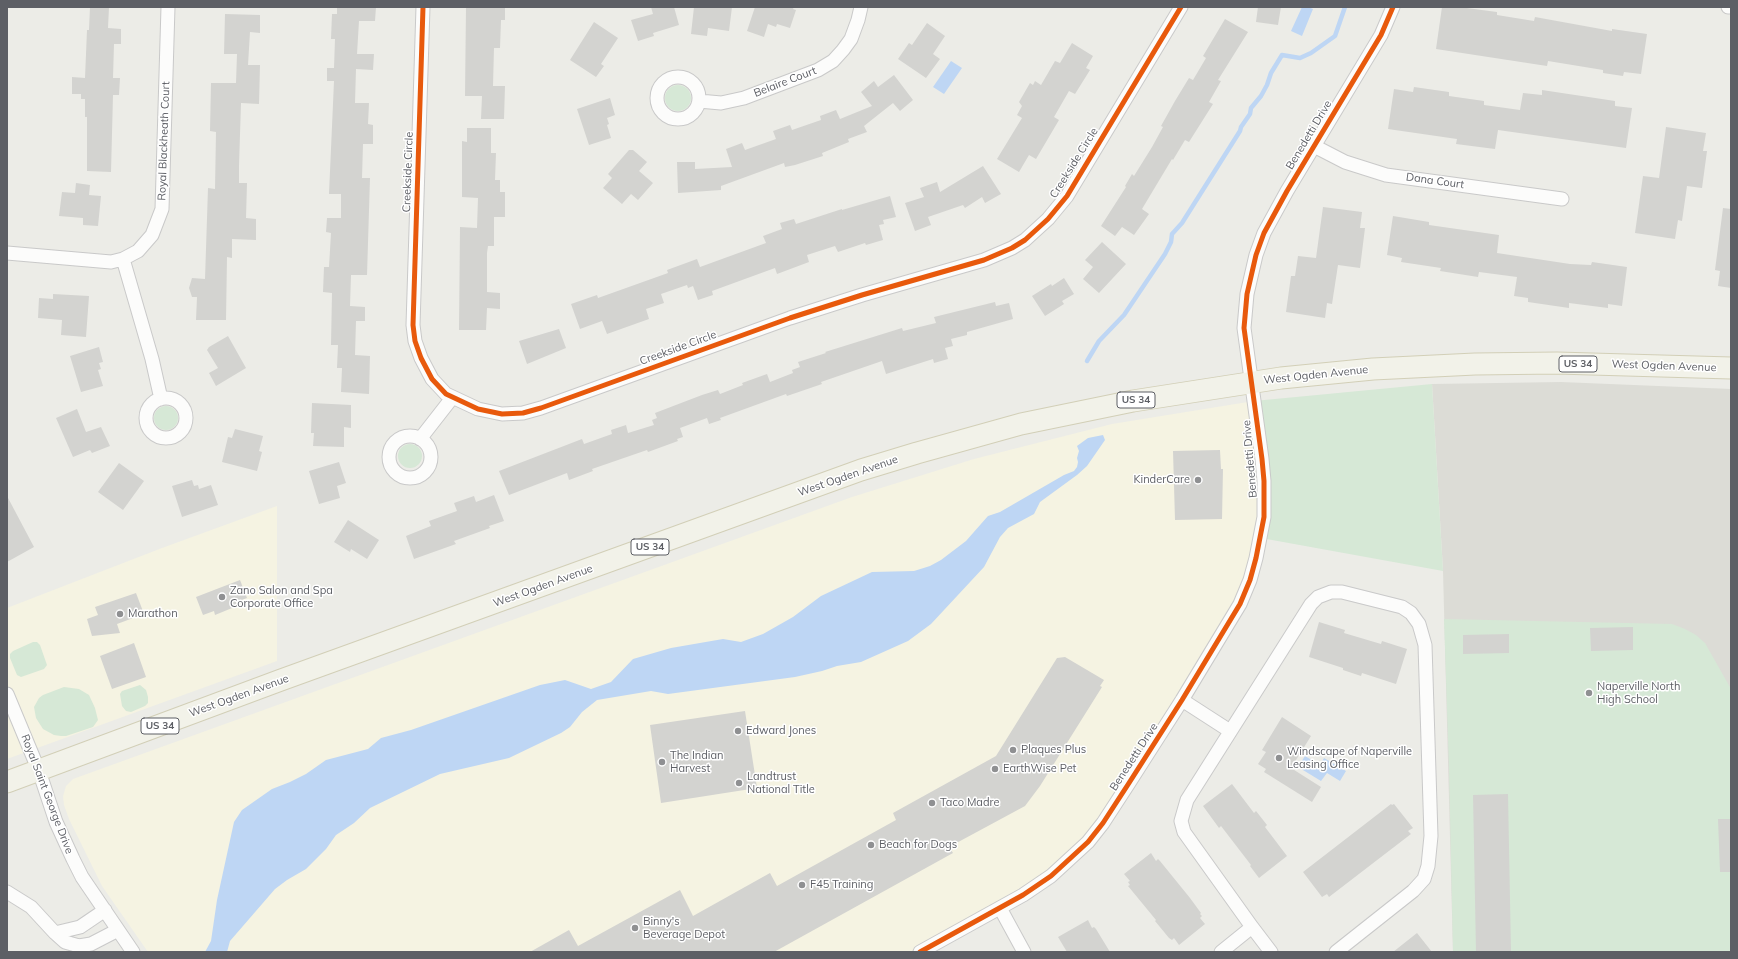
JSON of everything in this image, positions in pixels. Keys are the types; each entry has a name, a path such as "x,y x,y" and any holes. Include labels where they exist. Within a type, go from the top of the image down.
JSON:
{"main road":[{"name":"West Ogden Avenue","path":"7,782 281,680 862,470 1021,424 1133,401 1251,382 1373,369 1475,364 1557,363 1731,368"}],"street":[{"name":"Royal Blackheath Court","path":"7,253 96,262 111,262 123,259 138,251 144,246 152,235 162,209 168,7"},
{"name":"Creekside Circle","path":"424,7 413,325 415,340 421,358 432,378 446,394 478,409 502,414 523,413 541,408 790,318 862,295 984,260 1012,248 1025,240 1048,219 1067,196 1181,7"},
{"name":"Belaire Court","path":"699,101 721,103 744,98 818,70 832,61 851,39 861,7"},
{"name":"Benedetti Drive","path":"920,952 1023,895 1051,876 1088,842 1103,823 1182,700 1240,604 1250,580 1264,517 1264,481 1244,318 1246,294 1256,255 1264,233 1381,34 1393,7"},
{"name":"Dana Court","path":"1314,146 1345,162 1386,175 1562,199"},
{"path":"123,259 152,359 161,399"},
{"path":"420,439 452,398"},
{"path":"1271,952 1188,839 1181,821 1187,800 1311,604 1318,597 1331,592 1342,592 1402,607 1411,613 1419,624 1425,645 1426,661 1432,836 1428,866 1424,879 1413,891 1336,952"},
{"name":"Royal Saint George Drive","path":"7,694 39,771 56,822 73,859 82,877 133,952"},
{"path":"1182,700 1230,731"},
{"path":"7,892 31,907 65,942 79,946 91,944 118,930"},
{"path":"1000,908 1024,952"},
{"path":"55,933 80,927 105,910"},
{"path":"1221,952 1252,927"}],"shaded area":[{"name":"Naperville North High School","path":"1561,382 1731,389 1731,952 1453,952 1443,571 1432,384"},
{"path":"1254,401 1264,477 1251,574 1099,827 1063,866 920,952 148,952 102,886 69,819 64,805 63,796 66,786 73,779 852,497 974,459 1112,424"},
{"path":"277,506 277,661 7,759 7,608 162,548"}],"green space":[{"path":"678,85 687,89 691,98 687,107 678,111 669,107 665,98 669,89"},
{"path":"1432,384 1443,571 1261,538 1254,401"},
{"path":"166,406 174,410 178,418 174,426 166,430 158,426 154,418 158,410"},
{"path":"410,444 419,447 422,456 419,465 410,468 401,465 398,456 401,447"},
{"path":"1444,619 1672,624 1696,635 1705,643 1731,689 1731,952 1453,952"},
{"path":"33,642 37,642 40,645 47,665 44,669 21,677 17,675 10,658 10,654 13,651"},
{"path":"140,685 146,690 148,703 145,706 131,712 126,711 122,706 120,694 122,691"},
{"path":"64,687 79,689 89,695 95,708 98,720 93,727 66,736 54,735 43,729 36,718 34,707 39,698 43,695"}],"water":[{"path":"1302,7 1313,9 1302,36 1291,31"},
{"path":"951,61 962,68 944,94 933,87"},
{"path":"1103,435 1105,440 1087,466 1040,502 1034,514 1008,528 1000,537 984,567 931,624 908,641 861,662 837,666 795,677 668,694 651,691 597,700 582,712 570,727 561,733 509,758 440,774 370,808 354,823 336,835 326,849 306,869 275,889 230,941 227,952 205,952 211,941 217,900 234,822 242,810 272,789 306,774 326,760 368,749 381,738 411,730 540,685 565,680 591,689 611,682 633,659 671,648 723,639 741,642 763,634 793,617 821,596 872,572 914,571 930,566 941,560 966,541 988,516 1000,512 1064,475 1074,471 1078,462 1077,458 1079,451 1077,446 1088,438"},
{"path":"1305,756 1320,765 1324,758 1346,771 1340,781 1327,773 1321,781 1298,767"}],"building":[{"path":"90,7 109,7 108,28 121,29 121,44 114,44 113,78 120,78 119,95 113,95 111,172 87,171 87,117 85,117 85,99 81,99 81,94 72,94 72,77 85,78 87,30 89,30"},
{"path":"337,7 376,7 375,21 359,21 357,54 374,54 373,70 356,69 355,103 369,103 368,124 373,125 373,144 363,144 362,178 370,178 367,275 351,275 350,306 365,307 365,321 356,321 355,355 370,356 369,394 341,392 342,368 337,368 338,345 331,345 332,293 323,292 324,267 329,267 331,233 326,232 327,218 341,218 341,194 329,194 334,81 327,81 327,68 334,68 335,39 331,39 332,14 337,14"},
{"path":"466,7 505,7 505,20 501,20 500,48 494,48 493,86 505,86 504,119 481,119 482,96 465,96"},
{"path":"651,7 674,7 679,25 653,33 654,36 638,41 631,20 653,14"},
{"path":"694,7 732,7 729,31 708,28 707,36 691,34"},
{"path":"755,7 794,7 793,9 796,10 790,28 777,24 776,27 768,24 764,37 747,31"},
{"path":"1258,7 1281,7 1278,25 1256,22"},
{"path":"1442,7 1459,7 1497,12 1497,15 1534,21 1535,17 1612,31 1612,29 1647,34 1641,74 1624,72 1623,76 1603,73 1603,70 1548,61 1547,66 1436,49"},
{"path":"225,14 260,15 260,33 250,32 248,65 260,65 259,104 241,103 239,166 239,183 247,183 246,218 256,219 256,240 232,239 232,258 227,257 226,320 196,320 197,297 192,297 189,288 192,278 205,279 208,188 215,189 216,132 210,131 211,83 236,83 237,54 224,54"},
{"path":"1225,19 1248,32 1218,80 1221,81 1209,102 1213,104 1189,142 1185,140 1173,160 1172,159 1142,209 1149,214 1134,235 1122,227 1115,236 1101,226 1126,187 1125,186 1132,174 1134,176 1152,147 1163,127 1161,126 1189,78 1193,80 1206,58 1203,56"},
{"path":"594,22 618,38 601,64 604,66 596,77 570,60"},
{"path":"927,23 945,36 933,54 940,59 926,78 898,59 909,43 912,45"},
{"path":"1072,43 1093,56 1086,68 1090,70 1075,94 1069,91 1054,117 1059,120 1036,159 1029,155 1019,172 997,159 1022,118 1017,115 1022,106 1019,102 1030,83 1033,85 1035,81 1041,85 1055,61 1060,63"},
{"path":"894,75 913,100 900,111 893,103 864,126 867,132 848,139 849,142 822,153 823,156 785,167 784,163 721,186 721,190 678,193 677,162 695,162 695,169 732,167 726,149 742,143 745,150 776,139 773,131 790,125 792,130 821,120 820,116 836,110 840,119 872,106 861,92 874,81 878,87"},
{"path":"1414,87 1449,92 1449,96 1484,101 1484,105 1520,110 1523,93 1542,95 1542,90 1615,101 1615,106 1632,108 1626,148 1498,130 1495,149 1456,144 1457,139 1388,129 1394,89 1413,92"},
{"path":"610,98 615,115 607,118 609,124 607,125 611,138 589,145 577,109"},
{"path":"1666,127 1706,133 1703,151 1707,151 1702,188 1687,186 1682,221 1678,220 1675,239 1635,233 1643,176 1659,178"},
{"path":"467,128 491,128 491,153 496,153 495,180 500,180 500,192 505,192 505,217 494,217 494,246 488,246 487,253 487,292 500,293 500,309 487,308 486,330 459,330 460,227 477,228 478,198 462,197 462,141 467,142"},
{"path":"629,150 633,150 647,162 639,171 653,183 638,200 631,194 622,204 603,188 612,178 608,174"},
{"path":"983,166 1001,194 985,203 982,197 965,208 963,205 928,217 931,225 915,231 905,203 924,197 920,188 937,182 940,192"},
{"path":"76,183 90,185 89,195 101,196 98,226 83,225 83,218 59,216 62,192 75,193"},
{"path":"890,196 896,217 883,220 884,224 879,225 883,240 866,245 865,243 838,252 835,246 807,255 809,262 777,274 775,268 712,291 713,295 698,300 693,286 688,288 687,285 661,294 664,303 646,309 649,319 607,334 602,321 580,329 571,304 597,295 598,298 668,273 667,270 697,259 700,267 766,243 763,236 782,229 780,223 794,219 796,224 842,209"},
{"path":"1323,207 1362,212 1360,228 1365,228 1360,268 1338,265 1332,304 1327,303 1325,318 1286,312 1291,276 1295,276 1298,256 1316,258"},
{"path":"1723,208 1731,209 1731,288 1718,286 1720,271 1715,270"},
{"path":"1393,216 1429,222 1429,225 1499,235 1497,253 1570,264 1591,265 1592,262 1627,267 1622,306 1608,304 1608,308 1569,303 1569,308 1528,302 1528,298 1514,296 1517,277 1479,272 1478,277 1440,271 1441,268 1401,262 1402,258 1387,255"},
{"path":"1102,242 1126,264 1099,293 1083,279 1093,267 1085,260"},
{"path":"1064,278 1074,294 1062,301 1064,304 1045,316 1032,296"},
{"path":"53,294 89,296 86,337 61,335 62,320 38,318 39,298 53,299"},
{"path":"995,302 996,306 1009,303 1013,319 967,332 967,335 951,339 953,346 945,348 948,359 934,363 933,359 886,374 882,361 821,382 822,384 787,396 786,394 720,418 721,420 709,424 707,418 680,428 683,437 677,439 678,441 648,452 647,450 592,469 593,471 569,480 567,473 509,495 499,471 582,439 584,444 612,434 611,430 626,425 628,433 654,425 652,420 657,418 655,413 718,390 720,394 743,385 742,383 767,374 770,382 793,373 792,370 800,367 798,362 826,353 825,352 902,328 903,331 936,323 934,317"},
{"path":"559,329 566,348 527,364 519,341"},
{"path":"228,336 246,368 216,386 209,373 218,368 207,350 209,347"},
{"path":"99,347 103,362 99,363 101,369 98,370 103,386 81,392 70,356"},
{"path":"312,403 351,405 351,428 344,427 344,447 313,446 314,433 311,433"},
{"path":"77,409 86,432 101,427 110,446 92,453 90,450 73,457 56,418"},
{"path":"235,429 263,436 259,451 262,452 257,471 222,462 228,437 232,438"},
{"name":"KinderCare","path":"1220,450 1221,469 1223,469 1222,519 1175,520 1173,451"},
{"path":"339,462 346,483 337,486 340,498 319,504 309,471"},
{"path":"119,463 144,481 123,510 98,492"},
{"path":"192,480 194,486 198,485 199,489 211,485 218,505 182,517 172,486"},
{"path":"494,495 504,521 489,526 490,528 454,541 456,544 414,559 406,536 431,526 429,521 457,511 454,503 474,496 476,502"},
{"path":"7,496 34,547 7,562"},
{"path":"348,520 379,540 367,559 351,549 350,552 334,542"},
{"name":"Zano Salon and Spa Corporate Office","path":"240,580 247,598 236,602 237,606 215,615 214,611 203,615 196,597"},
{"name":"Marathon","path":"136,593 144,614 117,624 120,633 92,636 87,619 98,615 95,607"},
{"path":"1319,622 1345,630 1344,633 1381,644 1382,641 1407,649 1396,684 1362,673 1361,676 1343,670 1343,668 1309,657"},
{"path":"1633,627 1633,650 1591,651 1590,628"},
{"path":"1509,634 1509,653 1463,654 1463,635"},
{"name":"Marathon","path":"134,643 146,677 112,689 100,656"},
{"path":"1065,657 1104,680 1100,686 1102,687 1040,786 1025,806 949,847 953,853 774,952 530,952 569,930 578,946 680,890 693,916 770,873 777,886 896,820 893,813 996,756 1057,658"},
{"path":"745,711 757,788 661,803 650,725"},
{"name":"Windscape of Naperville Leasing Office","path":"1282,717 1311,736 1291,768 1321,787 1312,802 1264,772 1266,769 1258,764 1266,752 1262,750"},
{"path":"1232,784 1254,813 1256,811 1267,825 1265,827 1287,856 1259,878 1250,866 1251,865 1221,826 1219,828 1203,806"},
{"path":"1508,794 1511,952 1476,952 1473,795"},
{"path":"1391,804 1394,804 1413,828 1408,831 1411,834 1329,897 1327,894 1322,897 1303,872"},
{"path":"1718,819 1731,819 1731,872 1720,872"},
{"path":"1151,853 1156,861 1158,859 1160,861 1190,898 1201,913 1200,914 1202,916 1200,918 1205,924 1179,945 1174,938 1172,940 1169,938 1155,921 1156,920 1128,886 1130,885 1128,882 1130,881 1124,874"},
{"path":"1088,920 1092,928 1094,927 1096,929 1110,952 1067,952 1058,937"},
{"path":"1417,933 1432,952 1393,952"}],"waterway":[{"path":"1087,361 1099,341 1124,315 1165,254 1171,242 1172,234 1182,223 1240,131 1250,114 1251,108 1261,96 1271,73 1282,55 1300,58 1311,53 1335,36 1345,7"}],"cycle path":[{"path":"423,7 413,325 415,341 421,358 432,379 446,394 478,409 502,414 523,413 541,408 790,318 862,295 984,260 1012,248 1025,240 1048,219 1067,196 1181,7"},
{"path":"920,952 1023,895 1051,876 1088,842 1103,823 1129,783 1182,700 1240,604 1250,580 1264,517 1264,481 1262,459 1244,328 1247,294 1256,255 1264,233 1287,191 1381,35 1393,7"}],"place":[{"name":"KinderCare","path":"1198,480"},
{"name":"Zano Salon and Spa Corporate Office","path":"222,597"},
{"name":"Marathon","path":"120,614"},
{"name":"Naperville North High School","path":"1589,693"},
{"name":"Edward Jones","path":"738,731"},
{"name":"Plaques Plus","path":"1013,750"},
{"name":"Windscape of Naperville Leasing Office","path":"1279,758"},
{"name":"The Indian Harvest","path":"662,762"},
{"name":"EarthWise Pet","path":"995,769"},
{"name":"Landtrust National Title","path":"739,783"},
{"name":"Taco Madre","path":"932,803"},
{"name":"Beach for Dogs","path":"871,845"},
{"name":"F45 Training","path":"802,885"},
{"name":"Binny's Beverage Depot","path":"635,928"}]}
